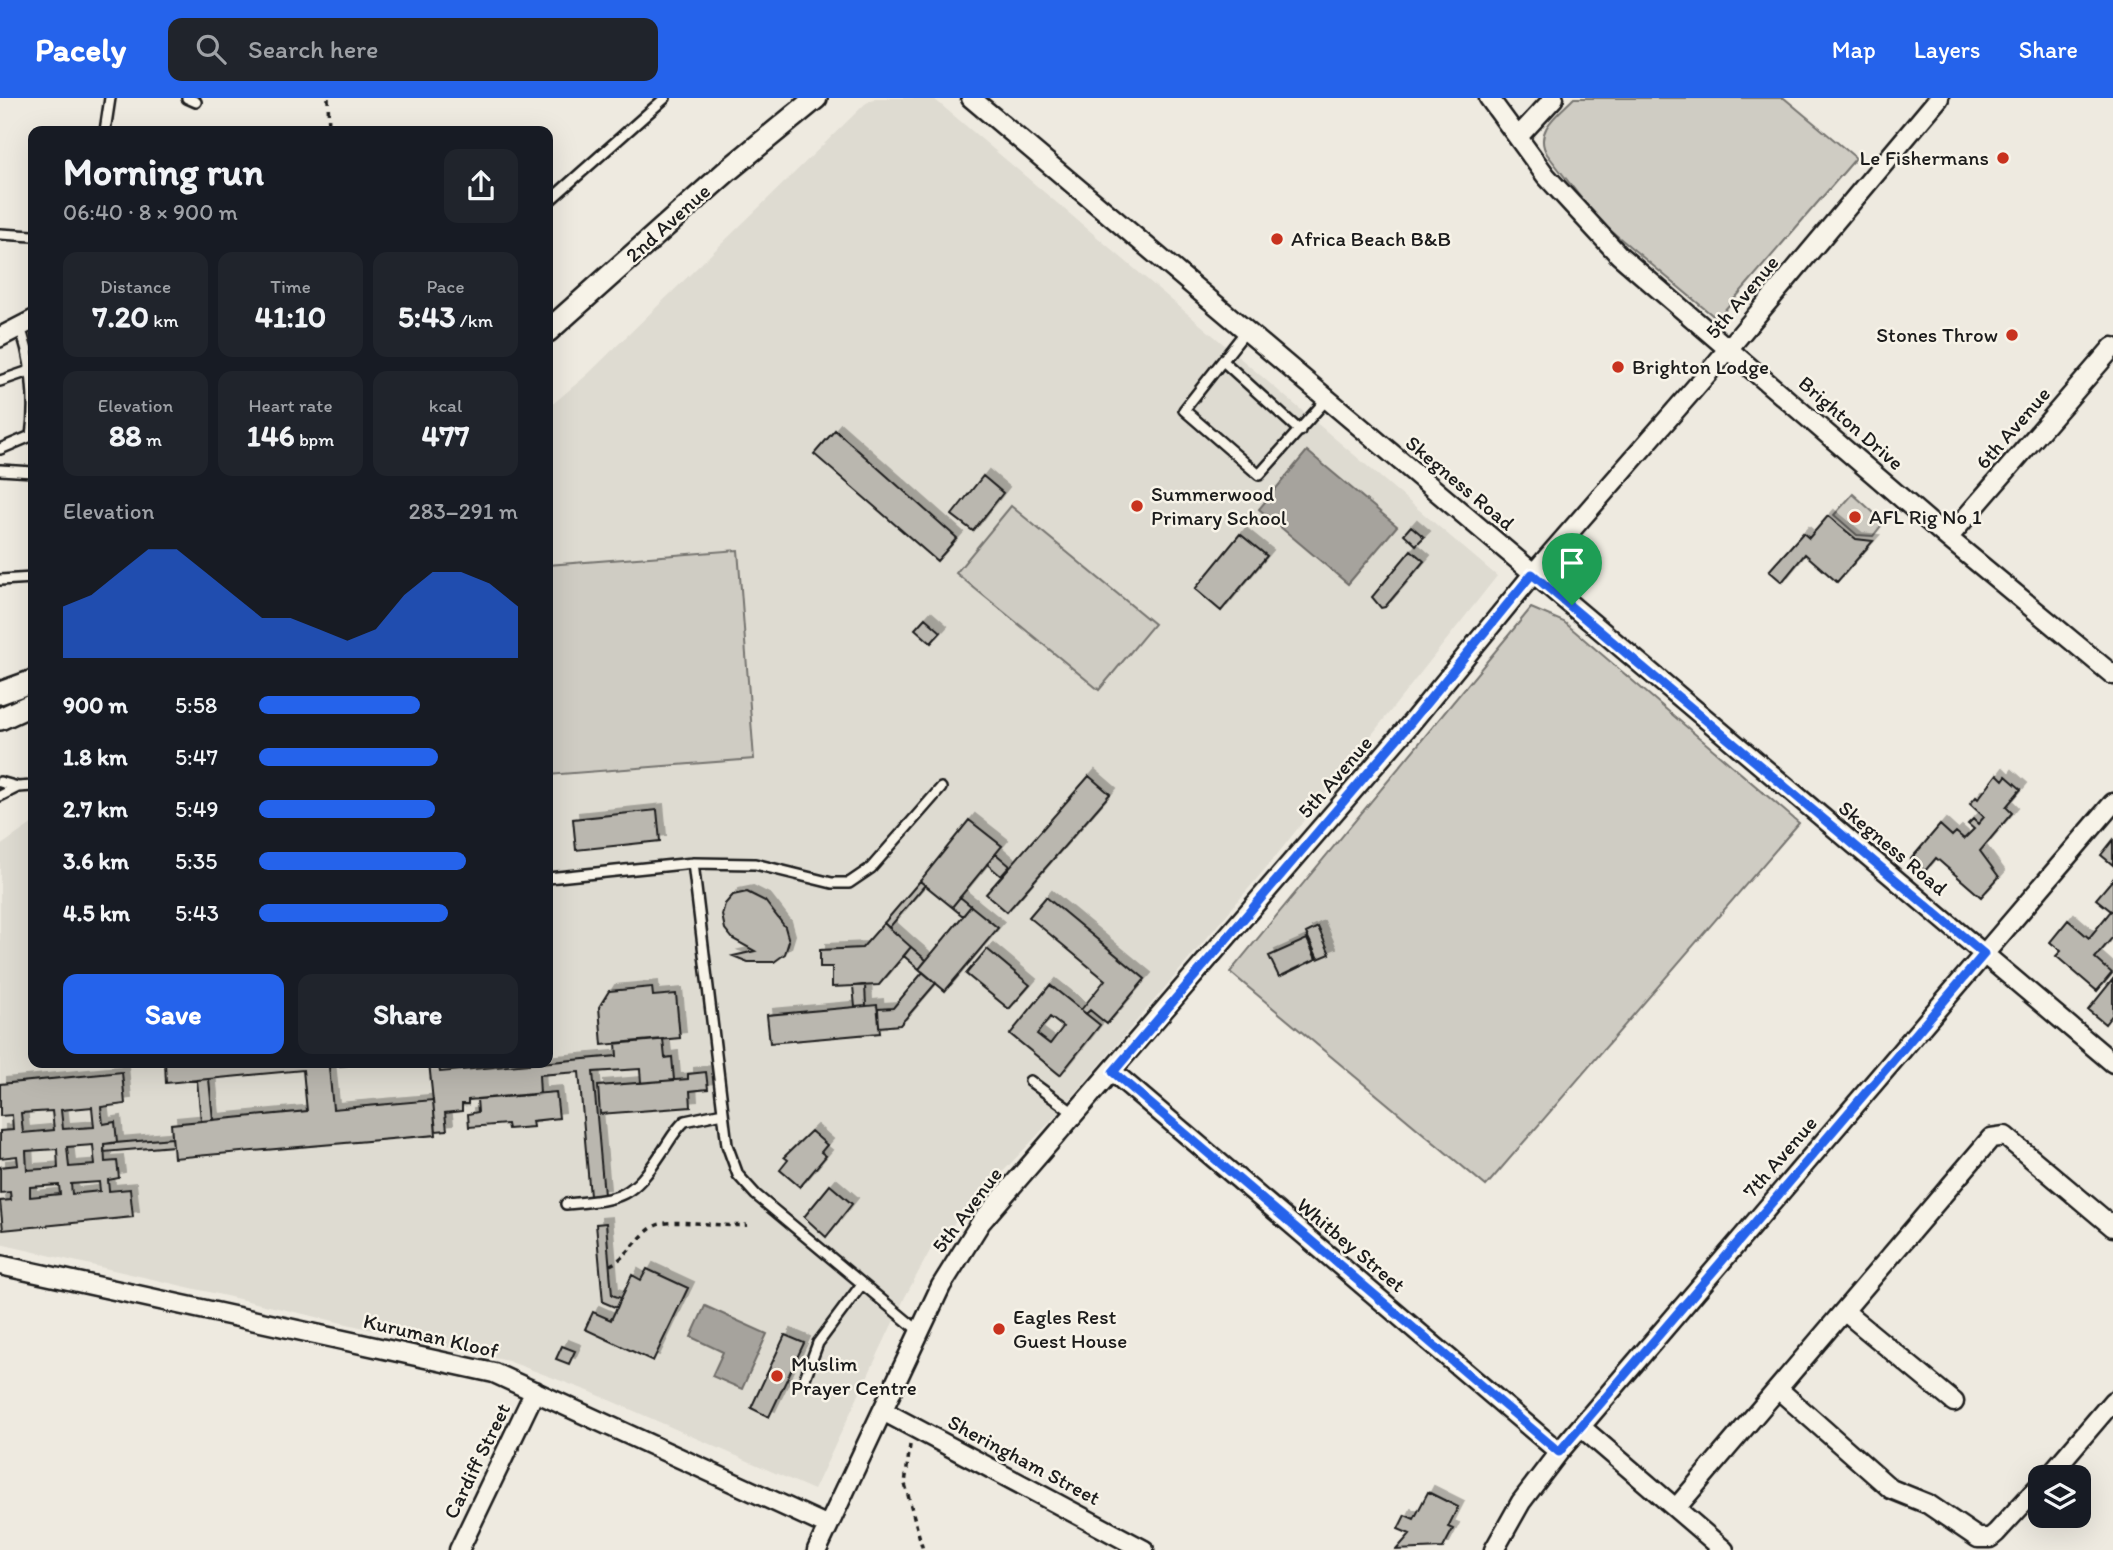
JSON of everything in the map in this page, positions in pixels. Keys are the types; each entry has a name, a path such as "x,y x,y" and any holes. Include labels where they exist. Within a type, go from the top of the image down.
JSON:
{"street":[{"name":"2nd Avenue","path":"553,326 805,98"},
{"name":"2nd Avenue","path":"786,115 816,98"},
{"name":"Skegness Road","path":"971,98 2113,1063"},
{"name":"Brighton Drive","path":"1489,98 1546,176 1600,236 1948,538 2113,675"},
{"path":"1518,136 1553,98"},
{"name":"5th Avenue","path":"817,1550 920,1332 967,1241 1407,727 1532,574 1729,348 1939,98"},
{"name":"6th Avenue","path":"1948,538 2113,347"},
{"path":"0,684 28,680"},
{"path":"0,693 28,681"},
{"path":"0,719 28,706"},
{"name":"7th Avenue","path":"1494,1550 1521,1502 1559,1452 2113,803"},
{"name":"Whitbey Street","path":"1113,1072 1559,1452"},
{"path":"1677,1507 1984,1144 1996,1136 2005,1136 2113,1227"},
{"name":"Kuruman Kloof","path":"0,1265 494,1373 828,1526"},
{"path":"1844,1311 1954,1402"},
{"path":"1777,1389 1891,1489 1927,1504 1978,1538 1990,1538 2028,1498"},
{"name":"Cardiff Street","path":"459,1550 535,1391"},
{"path":"2058,1465 2113,1401"},
{"name":"Sheringham Street","path":"883,1411 1144,1550"},
{"path":"1581,1427 1724,1550"}],"lane":[{"path":"106,126 110,98"},
{"path":"553,198 665,98"},
{"path":"0,234 28,236"},
{"path":"0,342 28,320"},
{"path":"0,332 28,326"},
{"path":"20,327 28,366"},
{"path":"1246,331 1184,410 1259,475 1326,399"},
{"path":"1223,361 1300,431"},
{"path":"0,381 28,371"},
{"path":"0,449 28,437"},
{"path":"0,470 28,472"},
{"path":"0,580 28,578"},
{"path":"0,782 18,787 28,786"},
{"path":"0,796 18,787"},
{"path":"553,877 693,863 755,863 832,883 849,883 871,868 941,788"},
{"path":"693,863 731,1161 747,1186 920,1332"},
{"path":"1030,1081 1075,1114"},
{"path":"566,1204 605,1200 628,1193 644,1179 685,1121 723,1113"},
{"path":"805,1378 818,1343 862,1284"}],"path":[{"path":"328,98 329,126"},
{"path":"610,1265 654,1226 672,1221 713,1227 747,1225"},
{"path":"910,1426 910,1460 905,1484 923,1550"}],"shaded area":[{"path":"875,98 933,98 1497,576 1276,856 1065,1106 932,1247 905,1297 814,1490 591,1392 508,1361 0,1244 0,846 28,826 28,1068 553,1068 553,404 588,374 865,104"},
{"path":"1574,98 1784,98 1856,158 1717,319 1598,220 1547,154 1543,146 1545,130"},
{"path":"1307,451 1397,526 1348,584 1259,509"},
{"path":"1853,494 1884,522 1873,536 1857,535 1834,515"},
{"path":"1011,506 1154,624 1099,690 956,573"},
{"path":"738,550 754,759 553,775 553,565"},
{"path":"1531,608 1564,622 1799,823 1486,1186 1230,972"},
{"path":"705,1306 767,1334 742,1389 712,1376 723,1352 691,1337"}],"building":[{"path":"835,430 957,538 937,561 814,454"},
{"path":"983,476 1003,493 973,531 952,515"},
{"path":"1828,516 1856,539 1873,541 1837,582 1805,554 1782,582 1769,571 1803,533 1809,538"},
{"path":"1411,526 1424,537 1416,545 1404,534"},
{"path":"1240,534 1267,556 1221,611 1195,589"},
{"path":"1411,550 1424,561 1385,607 1381,608 1372,597"},
{"path":"925,618 941,632 931,643 915,629"},
{"path":"1997,774 2003,780 2006,776 2021,789 2006,807 2012,813 1980,851 1999,877 1981,897 1936,858 1925,871 1911,859 1940,825 1952,836 1956,832 1964,839 1974,829 1968,824 1973,819 1978,824 1984,817 1970,804 1976,797 1978,799"},
{"path":"1089,776 1110,794 1007,912 986,894"},
{"path":"657,810 660,841 576,850 573,819"},
{"path":"969,820 1002,846 952,907 920,881"},
{"path":"2113,840 2113,865 2101,855"},
{"path":"996,854 1010,866 1001,876 987,864"},
{"path":"2113,879 2113,937 2095,958 2112,973 2097,991 2056,956 2061,951 2050,942 2068,920 2089,938 2111,911 2096,899"},
{"path":"920,881 925,885 889,928 884,923"},
{"path":"747,892 765,901 785,927 789,941 785,954 774,962 748,962 733,956 755,951 733,939 725,929 722,915 725,904 733,895"},
{"path":"960,897 971,906 963,916 952,907"},
{"path":"1046,897 1145,979 1107,1024 1090,1010 1086,1014 1081,1010 1105,980 1029,917"},
{"path":"971,906 998,928 945,991 919,969"},
{"path":"884,923 911,947 879,985 832,987 832,967 820,967 820,950 862,948"},
{"path":"1318,927 1330,954 1318,959 1306,933"},
{"path":"1307,939 1316,959 1279,977 1269,956"},
{"path":"911,947 926,960 919,969 904,956"},
{"path":"987,949 1030,985 1009,1009 966,974"},
{"path":"923,972 936,983 900,1025 879,1027 878,1009 893,1008"},
{"path":"2113,979 2113,1014 2105,1024 2088,1010"},
{"path":"865,985 866,1006 855,1007 853,986"},
{"path":"1050,985 1100,1025 1060,1075 1010,1034","holes":["1050,1017 1063,1027 1050,1044 1037,1034"]},
{"path":"652,987 653,996 676,994 680,1038 602,1045 599,1007 609,991"},
{"path":"877,1005 880,1033 770,1043 767,1015"},
{"path":"663,1039 665,1058 672,1057 674,1080 641,1083 640,1069 593,1072 604,1195 590,1196 579,1072 539,1075 540,1094 468,1100 468,1104 462,1104 462,1111 445,1113 447,1130 436,1131 430,1068 439,1068 440,1072 484,1068 553,1068 553,1062 617,1056 616,1043"},
{"path":"165,1068 329,1068 333,1109 433,1100 436,1135 174,1158 171,1124 307,1111 303,1070 166,1083"},
{"path":"122,1072 125,1104 101,1107 103,1124 115,1122 117,1142 104,1144 105,1162 117,1161 119,1178 108,1180 109,1191 130,1189 133,1217 3,1230 0,1201 11,1200 10,1192 0,1193 0,1167 18,1165 17,1156 0,1158 0,1131 13,1130 12,1115 0,1116 0,1084","holes":["92,1107 94,1127 63,1129 61,1110","52,1111 54,1130 23,1133 21,1113","93,1145 95,1165 69,1167 67,1147","57,1149 58,1168 27,1170 26,1151","99,1182 100,1191 72,1194 71,1184","59,1185 60,1194 30,1197 30,1187"]},
{"path":"706,1072 708,1089 690,1091 691,1107 600,1114 598,1086 688,1079 688,1074"},
{"path":"209,1079 213,1120 201,1121 197,1080"},
{"path":"556,1092 559,1118 532,1121 533,1127 508,1129 507,1124 469,1127 468,1114 478,1112 477,1099"},
{"path":"811,1131 827,1145 821,1152 826,1156 800,1187 780,1170 788,1160 784,1157"},
{"path":"172,1138 173,1146 104,1152 104,1144"},
{"path":"830,1185 852,1204 826,1237 804,1217"},
{"path":"606,1223 612,1295 621,1298 617,1308 603,1302 596,1224"},
{"path":"647,1269 688,1288 653,1361 585,1329 593,1312 611,1320 632,1275 641,1280"},
{"name":"Muslim Prayer Centre","path":"785,1335 804,1343 769,1417 751,1408"},
{"path":"562,1346 575,1351 569,1364 556,1359"},
{"path":"1428,1492 1458,1507 1448,1527 1453,1529 1443,1548 1396,1550 1410,1534 1398,1529 1405,1515 1414,1519"}],"place":[{"name":"Le Fishermans","path":"2003,158"},
{"name":"Africa Beach B&B","path":"1277,239"},
{"name":"Stones Throw","path":"2012,335"},
{"name":"Brighton Lodge","path":"1618,367"},
{"name":"Summerwood Primary School","path":"1137,506"},
{"name":"AFL Rig No 1","path":"1855,517"},
{"name":"Eagles Rest Guest House","path":"999,1329"},
{"name":"Muslim Prayer Centre","path":"777,1376"}],"route":[{"path":"1532,574 1572,605 1984,954 1559,1452 1113,1072 1407,727 1532,574"}]}
